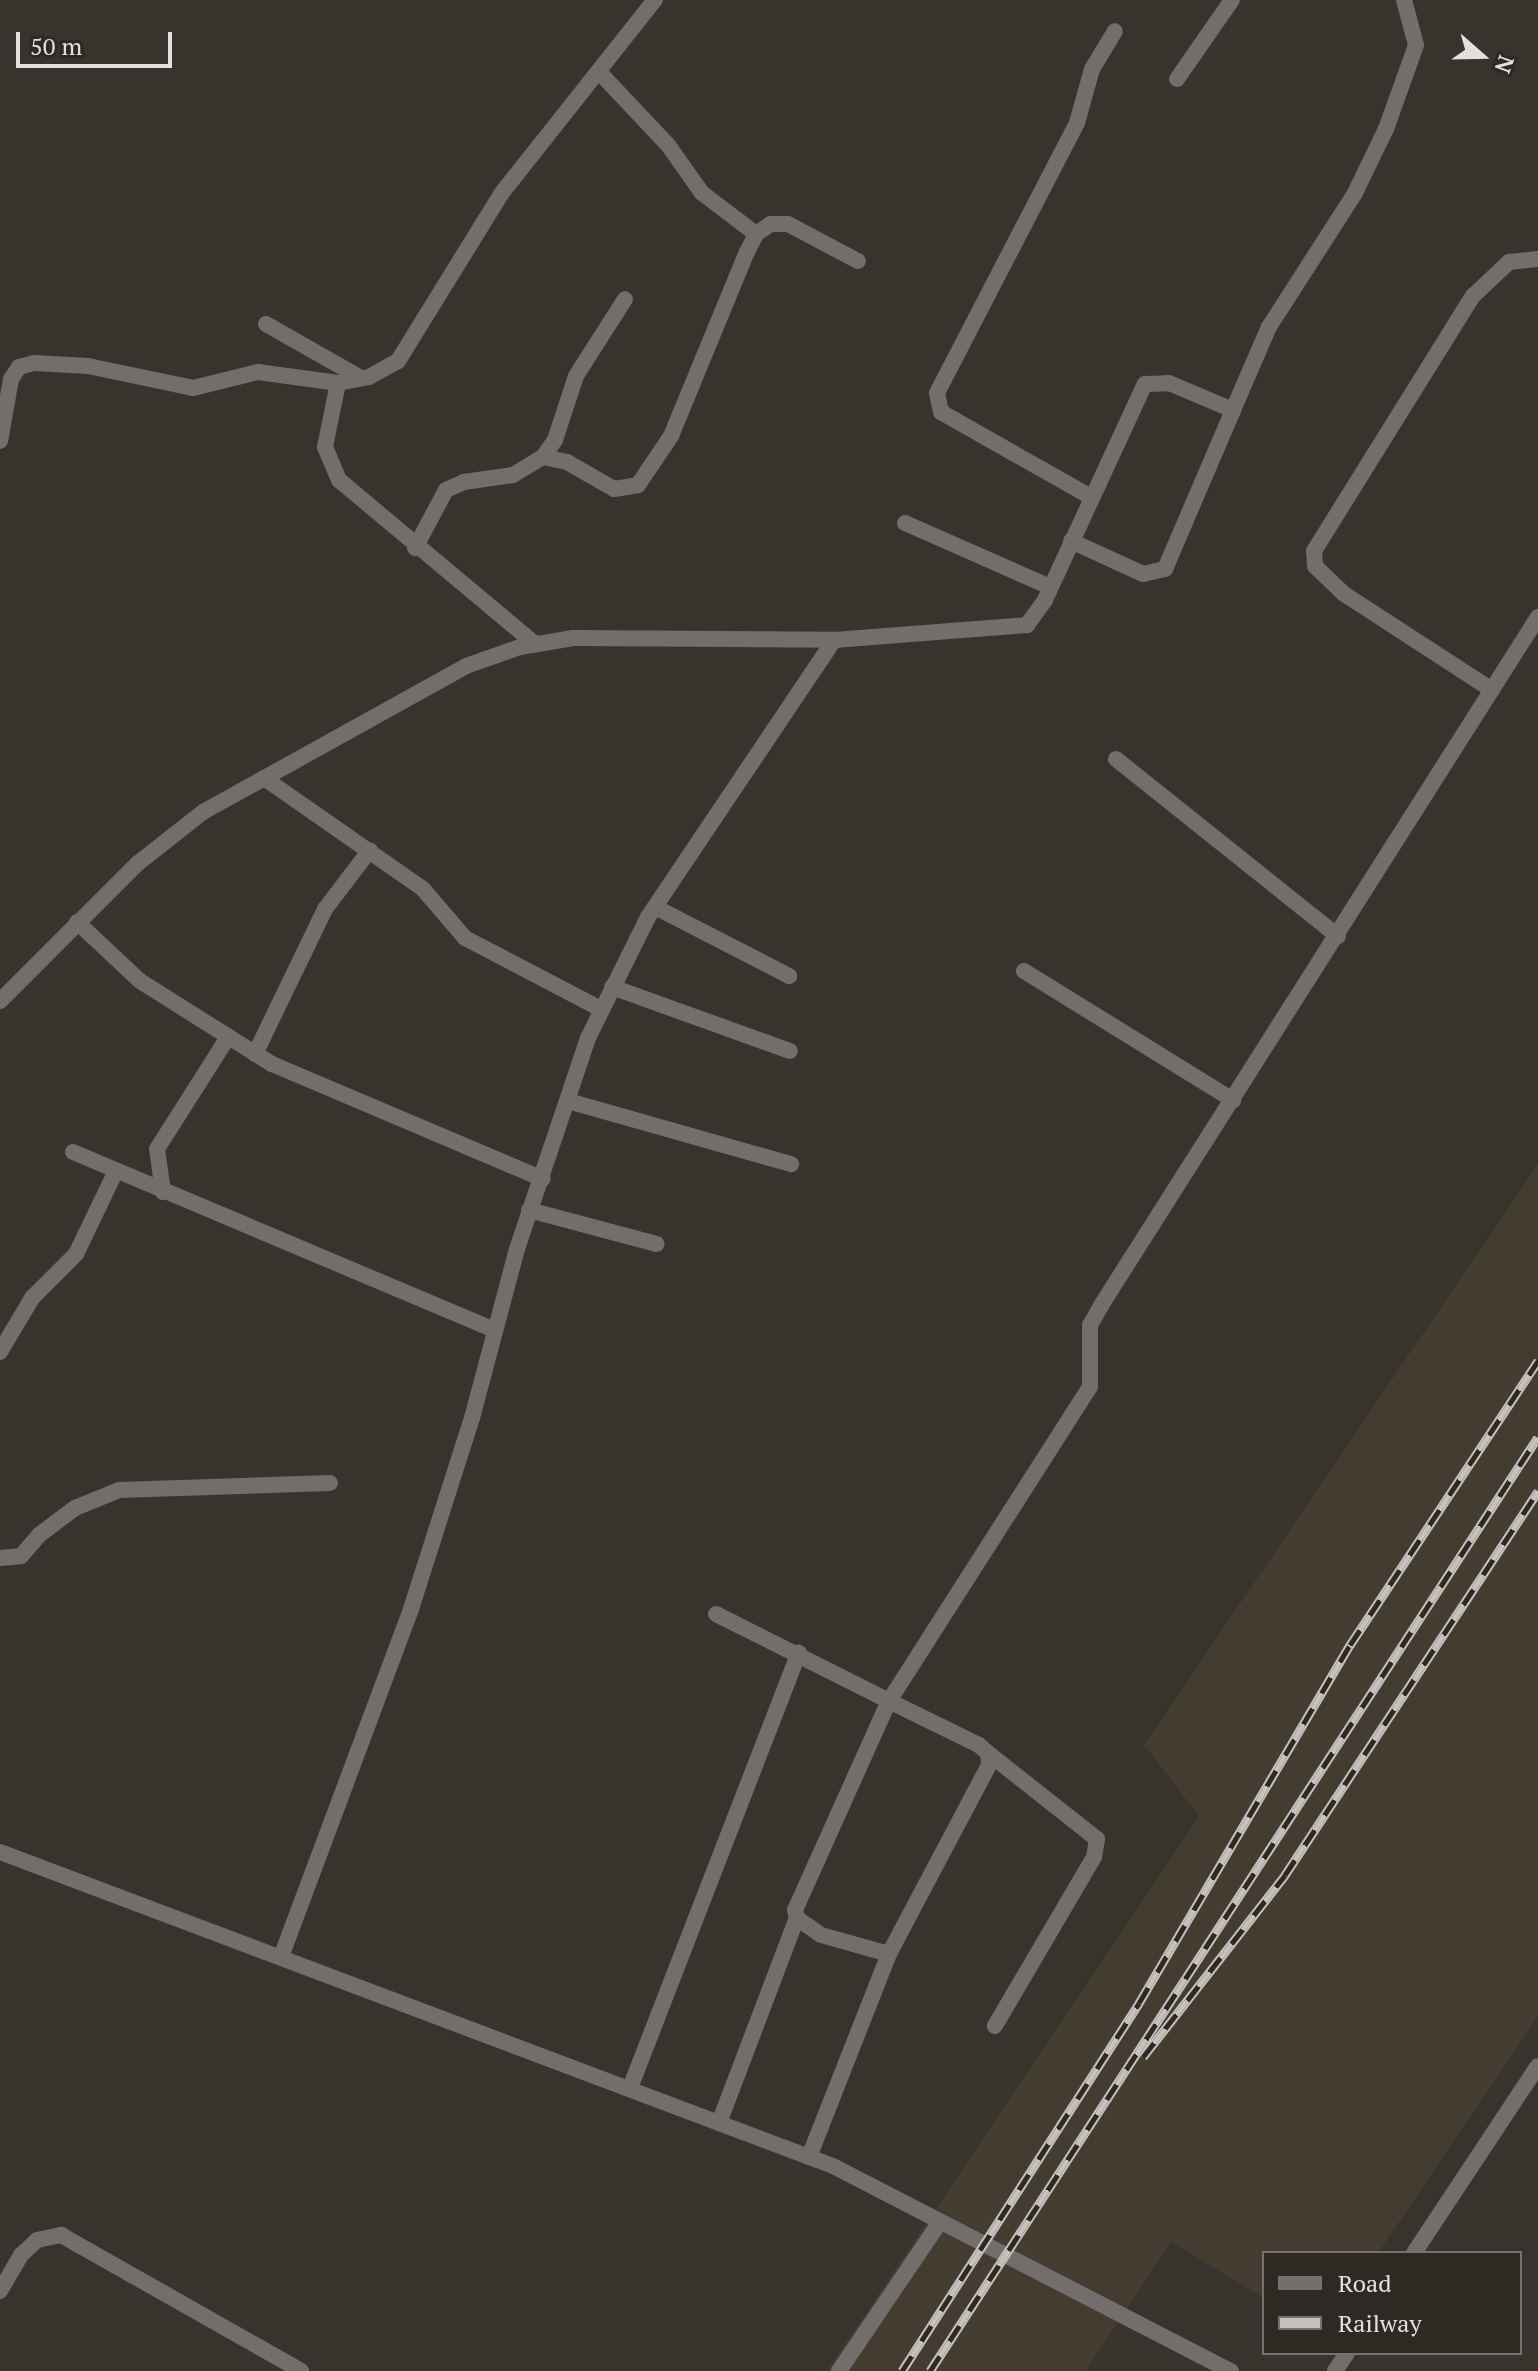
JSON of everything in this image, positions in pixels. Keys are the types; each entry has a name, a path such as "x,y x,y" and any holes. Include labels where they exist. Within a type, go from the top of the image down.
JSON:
{"street":[{"path":"0,441 11,379 19,367 34,363 88,366 174,387 204,387 271,372 338,383 361,378 408,351 481,223 601,74 655,0"},
{"path":"1177,79 1232,0"},
{"path":"1071,541 1143,574 1165,569 1269,327 1355,193 1391,118 1416,45 1404,0"},
{"path":"1091,497 941,412 937,393 1077,123 1092,69 1115,31"},
{"path":"601,74 668,145 702,193 756,234"},
{"path":"543,457 567,462 614,489 638,485 671,436 719,310 756,234 771,224 788,224 858,261"},
{"path":"1492,690 1344,594 1315,566 1314,551 1473,296 1509,262 1538,259"},
{"path":"415,548 446,490 464,482 513,475 543,457 555,440 576,376 625,299"},
{"path":"266,324 361,378"},
{"path":"338,383 327,429 328,463 355,497 535,644"},
{"path":"0,1001 77,922 166,840 264,778 447,674 535,644 617,637 834,640 1013,630 1027,625 1050,587 1145,384 1169,383 1233,410"},
{"path":"905,523 1050,587"},
{"path":"719,2123 797,1918 799,1897 889,1701 1085,1398 1094,1372 1090,1325 1538,617"},
{"path":"281,1957 411,1609 529,1210 543,1179 601,1009 655,907 834,640"},
{"path":"1116,759 1338,936"},
{"path":"264,778 423,889 465,938 601,1009"},
{"path":"255,1054 325,909 370,850"},
{"path":"655,907 789,976"},
{"path":"77,922 140,981 302,1080 543,1179"},
{"path":"1024,971 1233,1100"},
{"path":"612,987 790,1051"},
{"path":"163,1192 157,1149 228,1037"},
{"path":"568,1101 791,1164"},
{"path":"73,1152 495,1330"},
{"path":"0,1352 32,1298 76,1254 116,1171"},
{"path":"529,1210 657,1244"},
{"path":"0,1558 21,1556 39,1535 75,1508 119,1490 330,1483"},
{"path":"716,1614 799,1653 988,1753 1097,1839 1094,1857 995,2026"},
{"path":"630,2088 799,1653"},
{"path":"809,2157 889,1954 979,1787 989,1765 988,1753"},
{"path":"0,1853 809,2157 1231,2371"},
{"path":"797,1918 821,1935 889,1954"},
{"path":"1415,2251 1538,2066"},
{"path":"839,2371 940,2222"},
{"path":"0,2291 21,2255 37,2240 61,2235 301,2371"}],"shaded area":[{"path":"1538,1164 1538,2017 1379,2251 1262,2251 1262,2297 1171,2242 1086,2371 827,2371 1199,1816 1144,1745"}],"railway":[{"path":"902,2371 1139,2003 1350,1645 1538,1361"},
{"path":"930,2371 1538,1437"},
{"path":"1143,2057 1285,1875 1538,1491"}]}
